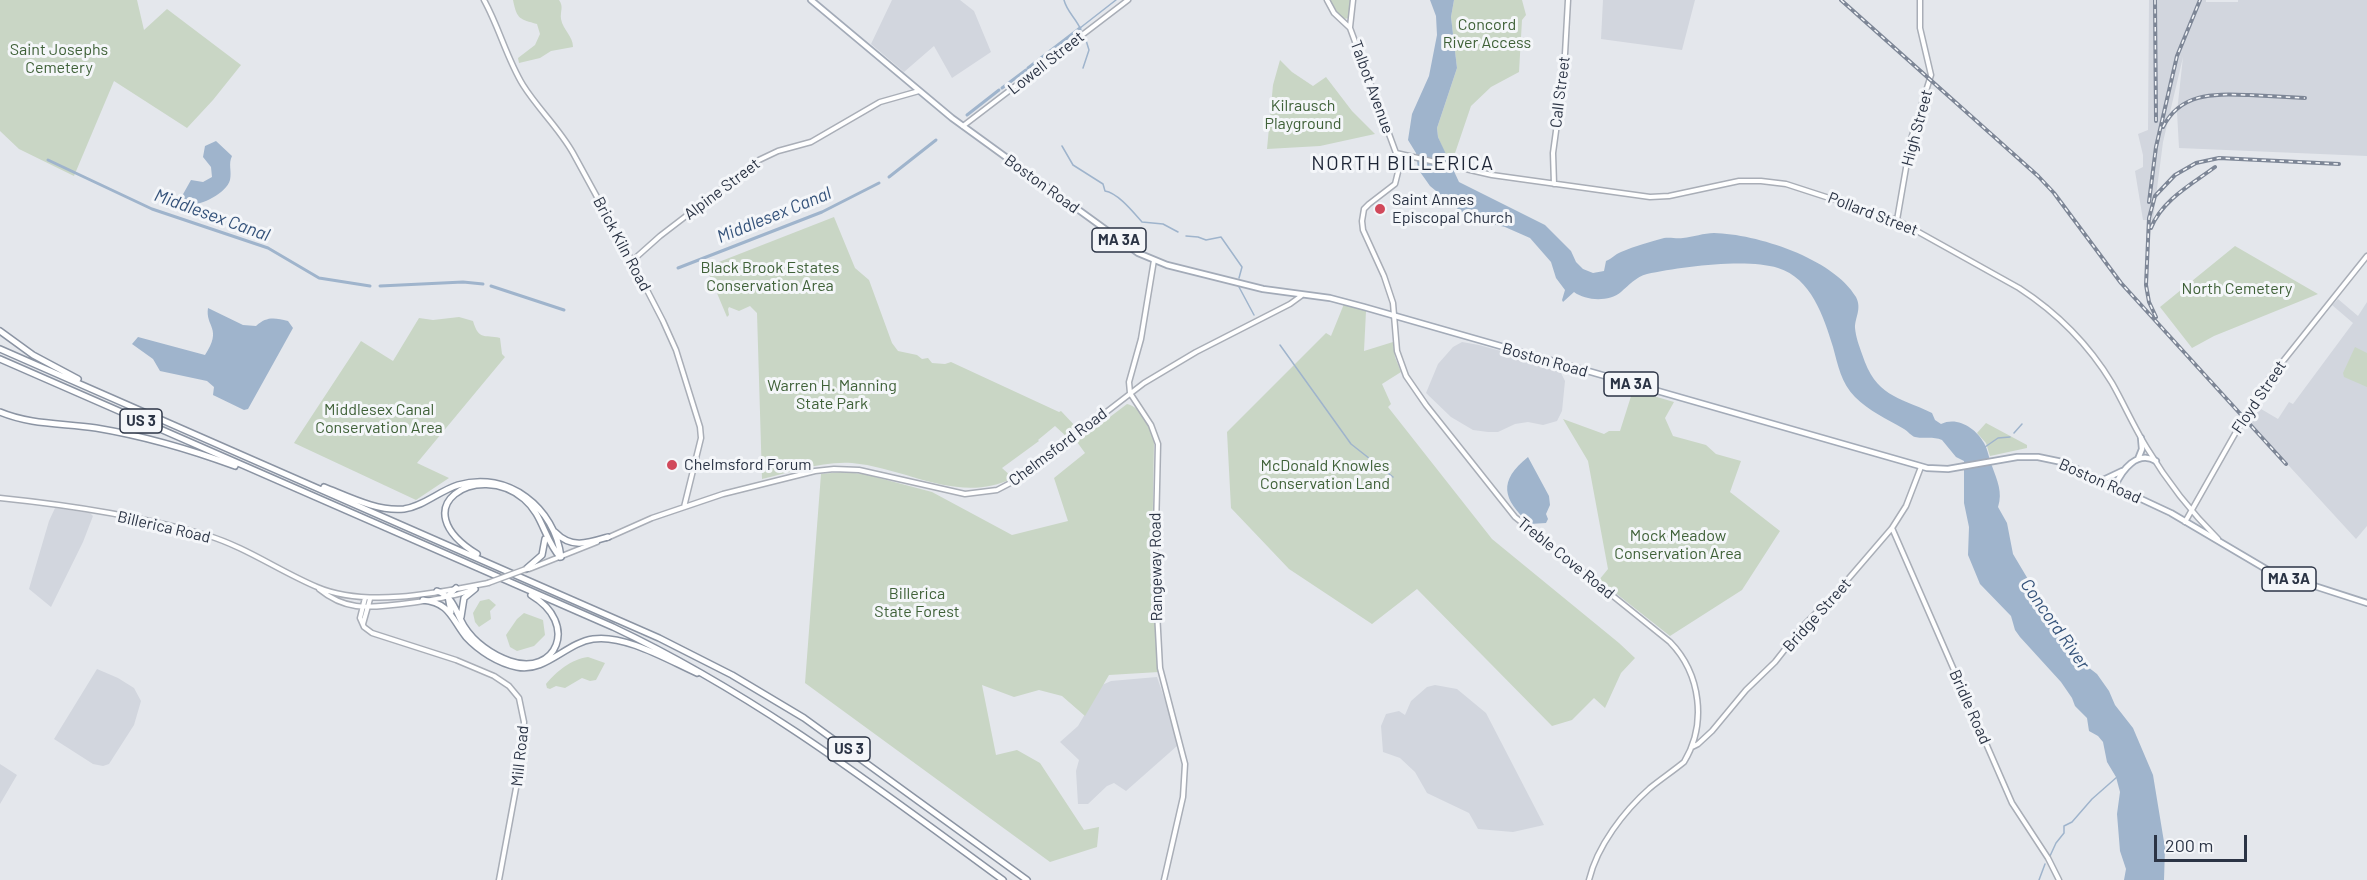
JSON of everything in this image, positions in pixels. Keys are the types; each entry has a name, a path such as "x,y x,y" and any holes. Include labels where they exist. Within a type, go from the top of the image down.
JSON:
{"highway":[{"path":"0,331 44,361 117,400"},
{"name":"US 3","path":"0,349 659,638 746,682 834,739 1028,880"},
{"name":"US 3","path":"0,359 636,638 718,682 789,726 1003,880"},
{"path":"0,412 30,421 94,428 151,438 282,483"},
{"path":"282,472 370,503 396,509 419,505 459,485 479,482 498,483 525,495 538,508 557,540 561,557"},
{"path":"493,565 465,547 449,530 446,522 447,504 458,490 487,486 504,488 516,494 536,511 550,545 561,557"},
{"path":"549,525 561,538 572,544 584,544 608,537"},
{"path":"526,569 543,554 545,534"},
{"path":"437,591 448,596 462,621 479,644 506,660 527,664 546,657 552,652 558,640 556,620 541,601 509,582"},
{"path":"448,596 456,588"},
{"path":"462,621 461,611 464,598 475,589"},
{"path":"448,596 454,619"},
{"path":"423,600 441,604 468,639 480,650 515,667 536,666 576,644 592,639 608,639 624,642 718,682"}],"main road":[{"name":"Brick Kiln Road","path":"484,0 516,74 531,98 569,145 632,261 676,350 700,427 701,443 687,488 684,507"},
{"name":"Boston Road","path":"811,0 963,126 1127,246 1154,260 1248,285 1301,296 1330,298 1395,315 1922,466 1942,470 1996,459 2030,457 2051,459 2103,480 2186,522 2271,572 2367,603"},
{"name":"Lowell Street","path":"963,126 1128,0"},
{"name":"Talbot Avenue","path":"1327,0 1334,13 1350,28"},
{"name":"Talbot Avenue","path":"1353,0 1350,28 1396,153"},
{"name":"Call Street","path":"1554,184 1553,153 1564,72 1568,0"},
{"name":"High Street","path":"1897,220 1911,139 1930,75 1920,28 1920,0"},
{"name":"Alpine Street","path":"632,261 660,236 759,160 778,151 806,145 880,102 919,91"},
{"name":"Pollard Street","path":"1396,153 1492,175 1656,197 1739,181 1768,181 1822,194 1897,220 2019,288 2057,316 2080,340 2106,374 2141,438 2185,504 2218,539"},
{"name":"Treble Cove Road","path":"1396,153 1397,180 1392,188 1364,209 1362,221 1367,239 1394,303 1397,351 1406,376 1426,405 1506,506 1539,538 1679,652 1692,673 1698,696 1698,714 1691,747 1684,762 1642,796 1611,834 1599,852 1589,880"},
{"name":"Floyd Street","path":"2186,522 2239,426 2268,380 2367,256"},
{"path":"1130,393 1129,382 1141,339 1154,260"},
{"name":"Chelmsford Road","path":"652,518 723,494 812,471 834,469 871,472 950,492 965,494 991,492 1022,477 1130,393 1196,352 1290,304 1301,296"},
{"name":"Rangeway Road","path":"1130,393 1151,425 1158,444 1155,574 1160,668 1185,764 1183,797 1164,880"},
{"path":"2138,459 2142,449 2141,438"},
{"path":"2103,480 2138,459 2147,457 2156,461"},
{"name":"Bridge Street","path":"1691,747 1698,744 1712,731 1892,528 1906,506 1922,466"},
{"path":"2115,486 2124,469"},
{"name":"Billerica Road","path":"0,498 69,506 205,535 256,555 336,600 365,607 448,596 475,589 561,557 652,518"},
{"path":"2185,504 2197,502"},
{"name":"Bridle Road","path":"1892,528 2012,803 2048,858 2059,880"},
{"name":"Billerica Road","path":"318,588 367,599 488,583"},
{"name":"Mill Road","path":"367,599 360,618 363,625 372,633 456,660 494,676 509,686 519,698 524,722 522,752 499,880"}],"shaded area":[{"path":"892,0 960,0 974,11 991,52 952,78 934,46 904,72 871,44"},
{"path":"1603,0 1695,0 1682,50 1601,39"},
{"path":"2149,0 2238,2 2238,0 2367,0 2367,156 2179,148 2177,112 2183,57 2163,142 2153,220 2143,220 2135,171 2143,167 2138,134 2148,130"},
{"path":"2338,299 2358,316 2367,302 2367,526 2356,539 2247,420 2256,406 2278,419 2289,402 2293,404 2353,323 2332,305"},
{"path":"1462,342 1548,364 1559,369 1565,381 1562,411 1557,421 1543,425 1528,422 1515,424 1498,432 1488,432 1473,430 1451,417 1426,393 1438,364 1453,347"},
{"path":"55,508 90,513 93,516 83,542 51,607 29,589"},
{"path":"97,669 134,688 141,701 134,725 109,764 103,766 93,764 54,739"},
{"path":"1157,677 1173,724 1177,746 1126,791 1114,783 1107,786 1088,804 1078,804 1076,771 1079,760 1060,742 1078,726 1102,685 1111,681"},
{"path":"1435,685 1457,689 1486,713 1544,825 1513,832 1478,829 1469,813 1427,793 1415,772 1400,758 1383,752 1381,726 1386,714 1399,711 1405,715 1411,701 1427,687"},
{"path":"0,764 17,775 0,804"}],"green space":[{"name":"Saint Josephs Cemetery","path":"0,0 137,0 144,30 167,9 241,65 187,128 114,81 74,176 19,149 0,131"},
{"path":"513,0 559,0 562,23 573,47 551,51 540,58 519,63 518,58 535,45 540,34 537,24 520,18"},
{"path":"1327,0 1353,0 1349,18 1344,19 1337,16"},
{"name":"Concord River Access","path":"1454,0 1522,0 1526,15 1522,20 1519,72 1491,87 1471,106 1452,162 1448,161 1438,137 1437,128 1457,68 1451,17"},
{"name":"Kilrausch Playground","path":"1280,60 1292,72 1313,86 1326,77 1352,111 1375,134 1320,146 1267,149 1273,85"},
{"name":"Warren H. Manning State Park","path":"834,217 855,268 869,280 892,343 898,351 917,355 922,359 928,358 932,363 951,362 1061,411 1078,429 1067,437 1055,426 1039,441 1002,468 1013,478 993,485 973,488 953,486 852,463 818,465 762,479 757,313 750,306 739,311 729,307 727,317 706,267"},
{"name":"North Cemetery","path":"2235,246 2318,294 2214,336 2192,348 2160,307"},
{"name":"McDonald Knowles Conservation Land","path":"1344,304 1366,311 1364,351 1393,342 1395,357 1401,372 1382,384 1391,404 1388,407 1492,539 1635,658 1621,673 1605,708 1594,698 1572,720 1552,726 1417,589 1372,624 1289,569 1231,508 1227,432 1326,333 1331,336"},
{"name":"Middlesex Canal Conservation Area","path":"459,317 473,321 480,334 500,338 502,354 505,357 417,463 449,478 416,500 294,443 361,341 393,361 419,318 433,320"},
{"path":"2355,347 2367,353 2367,387 2344,377 2343,373"},
{"name":"Mock Meadow Conservation Area","path":"1633,390 1674,402 1665,418 1673,436 1706,445 1716,454 1741,461 1730,492 1780,531 1742,590 1670,636 1599,580 1608,569 1588,461 1563,419 1604,434 1609,431 1620,431"},
{"name":"Billerica State Forest","path":"1127,404 1141,414 1148,424 1154,441 1152,557 1159,672 1109,675 1085,716 1062,696 1039,690 1014,697 982,685 996,755 1017,750 1040,763 1084,830 1099,827 1097,847 1050,862 805,683 821,474 842,472 864,474 932,492 1012,535 1068,521 1054,478 1085,453 1077,442"},
{"path":"1986,423 2027,445 2027,448 1990,456 1986,443 1977,433"},
{"path":"489,599 496,605 490,611 491,619 479,627 473,613 480,601"},
{"path":"524,613 543,620 545,635 534,646 517,651 510,647 506,635"},
{"path":"588,657 605,663 596,680 590,681 582,678 565,688 556,686 547,688 546,684 564,667 576,660"}],"water":[{"path":"1430,0 1454,0 1451,17 1457,68 1437,128 1438,137 1459,182 1545,225 1571,251 1576,262 1583,269 1593,273 1604,271 1606,261 1637,246 1664,238 1683,238 1710,233 1731,234 1771,243 1812,260 1845,283 1856,297 1858,305 1855,328 1857,338 1868,368 1881,387 1898,398 1932,413 1935,420 1941,424 1953,421 1966,425 1981,438 1987,449 2000,491 1998,507 2007,523 2013,554 2075,657 2097,674 2109,691 2115,705 2133,728 2153,775 2165,848 2164,880 2124,880 2126,869 2120,851 2117,814 2120,792 2116,777 2107,762 2103,742 2089,731 2087,718 2075,706 2061,682 2020,637 2015,630 2011,616 1980,584 1968,555 1969,527 1964,503 1964,461 1956,457 1942,440 1918,438 1872,411 1855,397 1846,386 1841,374 1820,311 1808,289 1799,280 1778,268 1765,265 1713,265 1643,275 1621,292 1604,299 1591,299 1574,292 1563,302 1565,290 1556,278 1551,262 1530,238 1505,227 1470,219 1430,186 1418,169 1416,153 1408,140 1412,114 1429,76 1437,35 1436,16"},
{"path":"216,141 232,156 228,185 212,198 187,205 182,196 191,180 203,182 212,177 211,167 203,157 205,146"},
{"path":"208,308 243,325 256,326 268,319 275,319 288,321 293,328 248,409 244,410 213,395 214,387 207,381 160,371 153,359 132,344 138,337 205,355 213,339"},
{"path":"1528,457 1549,496 1550,505 1546,514 1548,519 1546,523 1530,524 1509,498 1508,482 1518,466"}],"waterway":[{"path":"1064,0 1081,30"},
{"path":"1080,28 1116,0"},
{"name":"Middlesex Canal","path":"1028,68 1080,28"},
{"path":"1083,68 1089,50 1085,37"},
{"name":"Middlesex Canal","path":"1002,88 1026,70"},
{"name":"Middlesex Canal","path":"967,115 999,90"},
{"name":"Middlesex Canal","path":"889,177 936,140"},
{"path":"1062,146 1073,165 1103,184 1105,191 1120,199 1142,222 1163,224 1178,232"},
{"name":"Middlesex Canal","path":"48,160 152,209 268,248 319,278 370,286"},
{"name":"Middlesex Canal","path":"678,268 822,212 879,183"},
{"path":"1186,236 1206,240 1221,237 1242,267 1239,278"},
{"name":"Middlesex Canal","path":"380,286 463,282 483,284"},
{"name":"Middlesex Canal","path":"491,286 564,310"},
{"path":"1239,287 1254,315"},
{"path":"1280,345 1351,444 1393,477"},
{"path":"2014,433 2022,424"},
{"path":"1985,447 1998,438 2010,437"},
{"path":"2050,856 2064,833 2064,826 2072,822 2092,799 2117,777"},
{"path":"2039,880 2045,864"}],"railway":[{"path":"1841,0 2038,176 2054,193 2121,283 2286,464"},
{"path":"2155,0 2156,121"},
{"path":"2149,202 2156,147 2177,56 2200,0"},
{"path":"2163,127 2179,107 2189,101 2211,95 2305,98"},
{"path":"2156,317 2149,302 2146,285 2149,218 2155,196 2175,175 2196,163 2219,158 2339,164"},
{"path":"2151,228 2162,209 2170,201 2215,167"}],"place":[{"name":"Saint Annes Episcopal Church","path":"1380,209"},
{"name":"Chelmsford Forum","path":"672,465"}],"district":[{"name":"NORTH BILLERICA","path":"1403,163"}],"park label":[{"name":"Black Brook Estates Conservation Area","path":"770,277"}],"water label":[{"name":"Concord River","path":"2055,624"}]}
